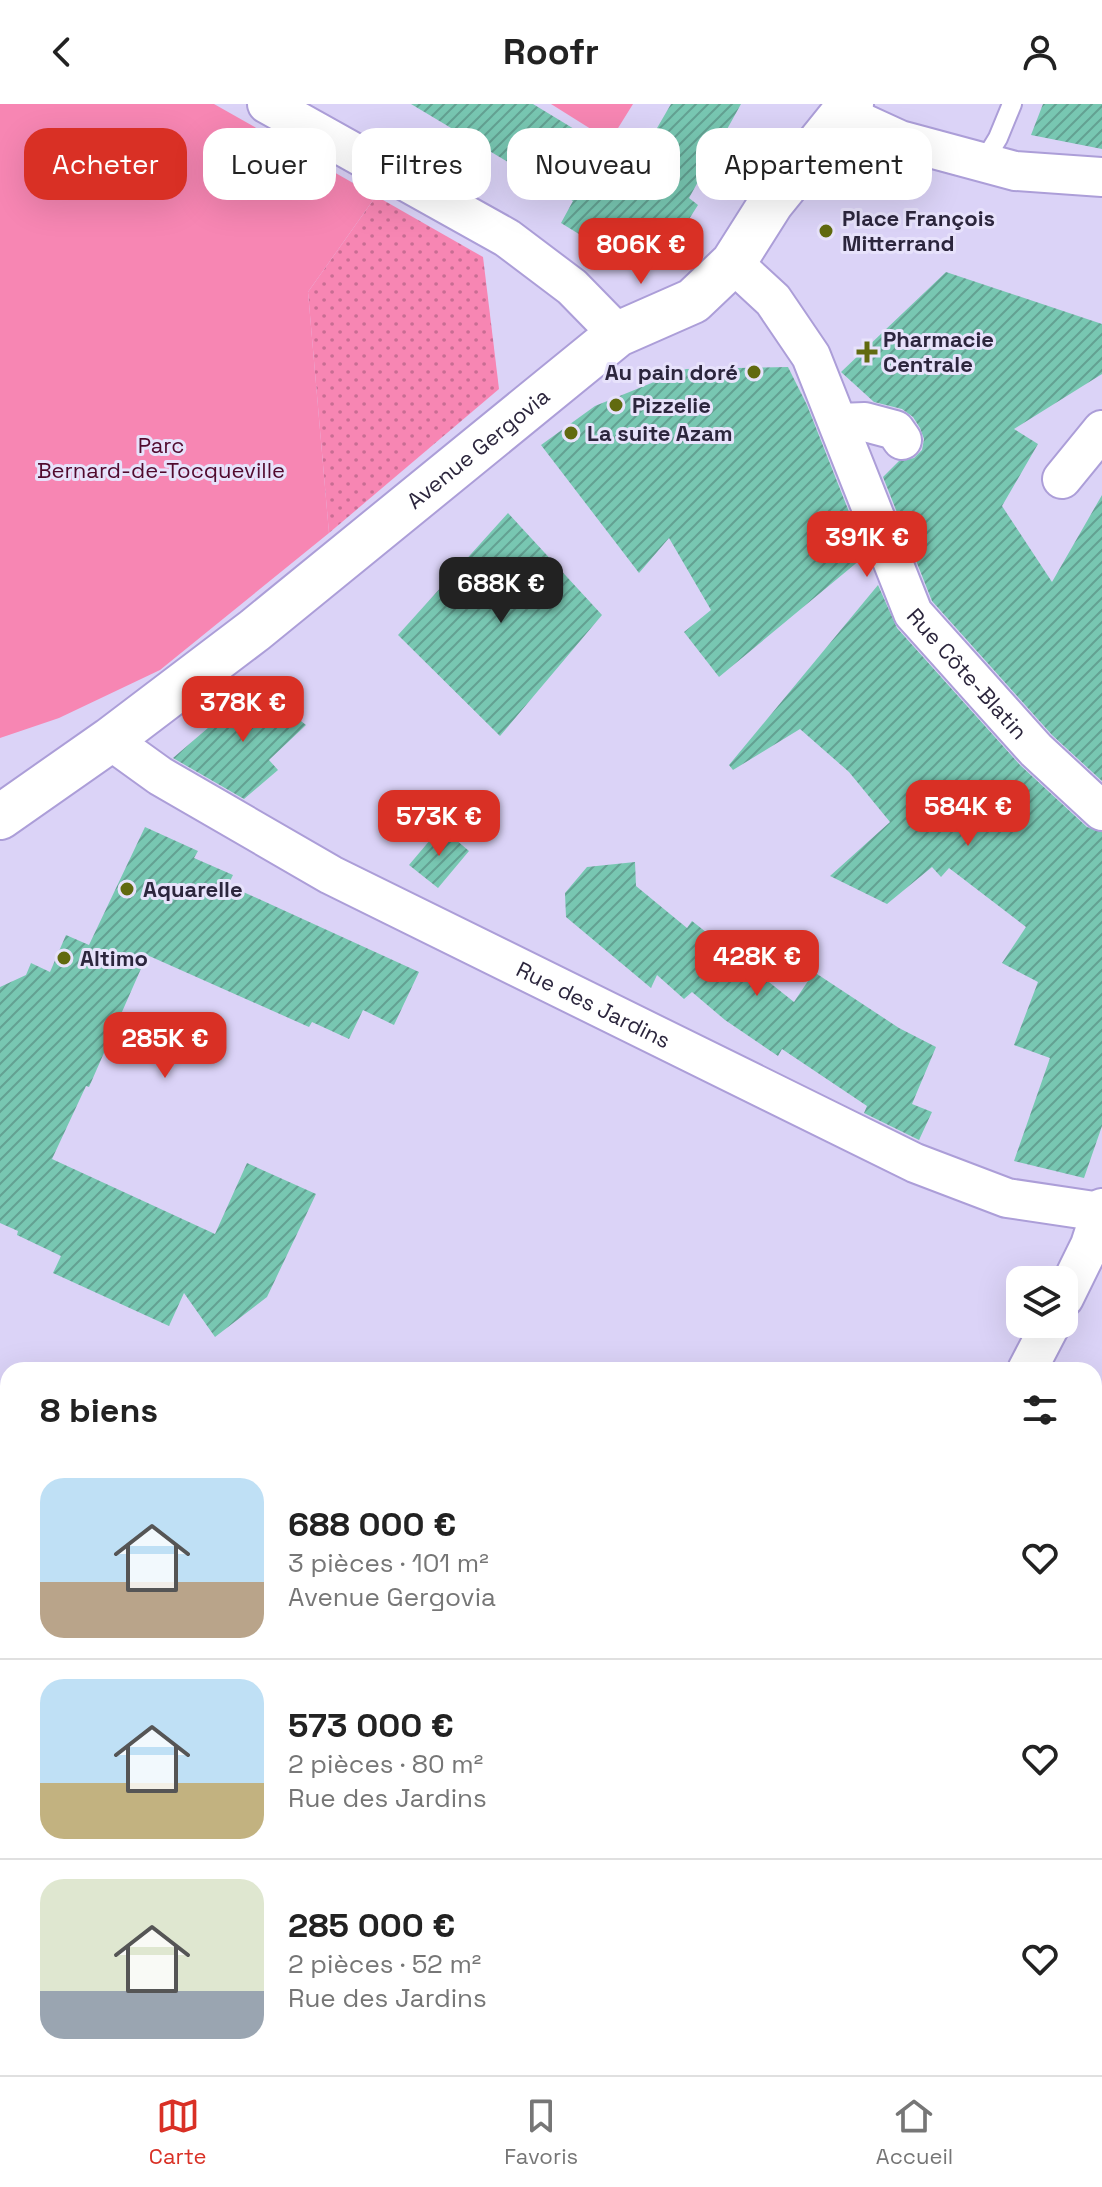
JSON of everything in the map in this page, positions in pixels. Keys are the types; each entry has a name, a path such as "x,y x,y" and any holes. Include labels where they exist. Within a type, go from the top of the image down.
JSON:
{"main road":[{"name":"Avenue Gergovia","path":"0,817 97,749 255,630 618,334 693,301 733,263 771,203 847,109"}],"street":[{"path":"267,104 507,238 572,287 618,334"},
{"path":"847,109 900,140 1015,171 1102,177"},
{"name":"Rue Côte-Blatin","path":"733,263 773,300 811,356 913,613 1036,750 1102,811"},
{"path":"839,423 865,422 895,430 902,440"},
{"path":"1062,479 1102,430"},
{"name":"Rue des Jardins","path":"97,749 160,776 331,875 915,1163 1007,1198 1101,1210"},
{"path":"1078,1269 1101,1210"},
{"path":"1031,1362 1044,1338"}],"lane":[{"path":"984,161 998,138 1012,104"}],"green space":[{"name":"Parc Bernard-de-Tocqueville","path":"0,104 214,104 256,128 203,128 203,200 336,200 336,173 352,182 352,200 373,200 308,292 329,533 160,670 59,718 0,738"},
{"path":"551,104 633,104 618,128 589,128"},
{"path":"373,200 383,200 483,257 499,389 329,533 308,292"}],"building":[{"path":"411,104 533,104 572,128 507,128 507,161 491,152 491,128 451,128"},
{"path":"671,104 741,104 728,128 696,128 696,185 689,198 698,205 665,257 626,233 613,255 561,223 573,201 680,200 680,128 657,128"},
{"path":"1043,104 1102,104 1102,149 1031,135"},
{"path":"946,272 1102,324 1102,374 1014,429 1038,444 1002,506 1052,582 1102,495 1102,781 1052,735 932,601 883,477 899,461 914,458 922,450 924,439 920,428 913,417 902,409 874,402 841,372"},
{"path":"788,367 807,405 866,555 719,677 684,632 711,610 669,538 639,573 541,445 595,406 686,369"},
{"path":"508,513 602,615 500,736 398,635"},
{"path":"878,585 897,628 1020,765 1087,827 1102,832 1102,1126 1084,1178 1014,1161 1050,1058 1014,1045 1038,982 1002,963 1026,927 949,868 941,877 932,867 887,904 830,876 890,822 849,772 800,729 733,770 729,765"},
{"path":"257,686 306,725 269,760 278,770 244,799 173,758"},
{"path":"145,827 198,851 194,858 233,875 228,885 419,972 394,1025 363,1010 349,1039 312,1022 309,1027 147,955 89,1087 86,1086 52,1159 215,1234 247,1163 316,1194 267,1297 215,1337 184,1293 169,1326 53,1273 61,1256 17,1235 18,1231 0,1223 0,987 26,975 31,963 50,972 66,935 89,945"},
{"path":"441,827 469,851 438,888 409,865"},
{"path":"635,862 636,886 687,928 692,921 794,1002 814,972 899,1028 936,1047 912,1104 932,1112 919,1140 864,1113 867,1106 782,1049 778,1056 725,1020 692,992 684,999 657,975 651,988 566,917 565,893 587,867"}],"place":[{"name":"Place François Mitterrand","path":"826,231"},
{"name":"Pharmacie Centrale","path":"867,352"},
{"name":"Au pain doré","path":"754,372"},
{"name":"Pizzelie","path":"616,405"},
{"name":"La suite Azam","path":"571,433"},
{"name":"Aquarelle","path":"127,889"},
{"name":"Altimo","path":"64,958"}]}
